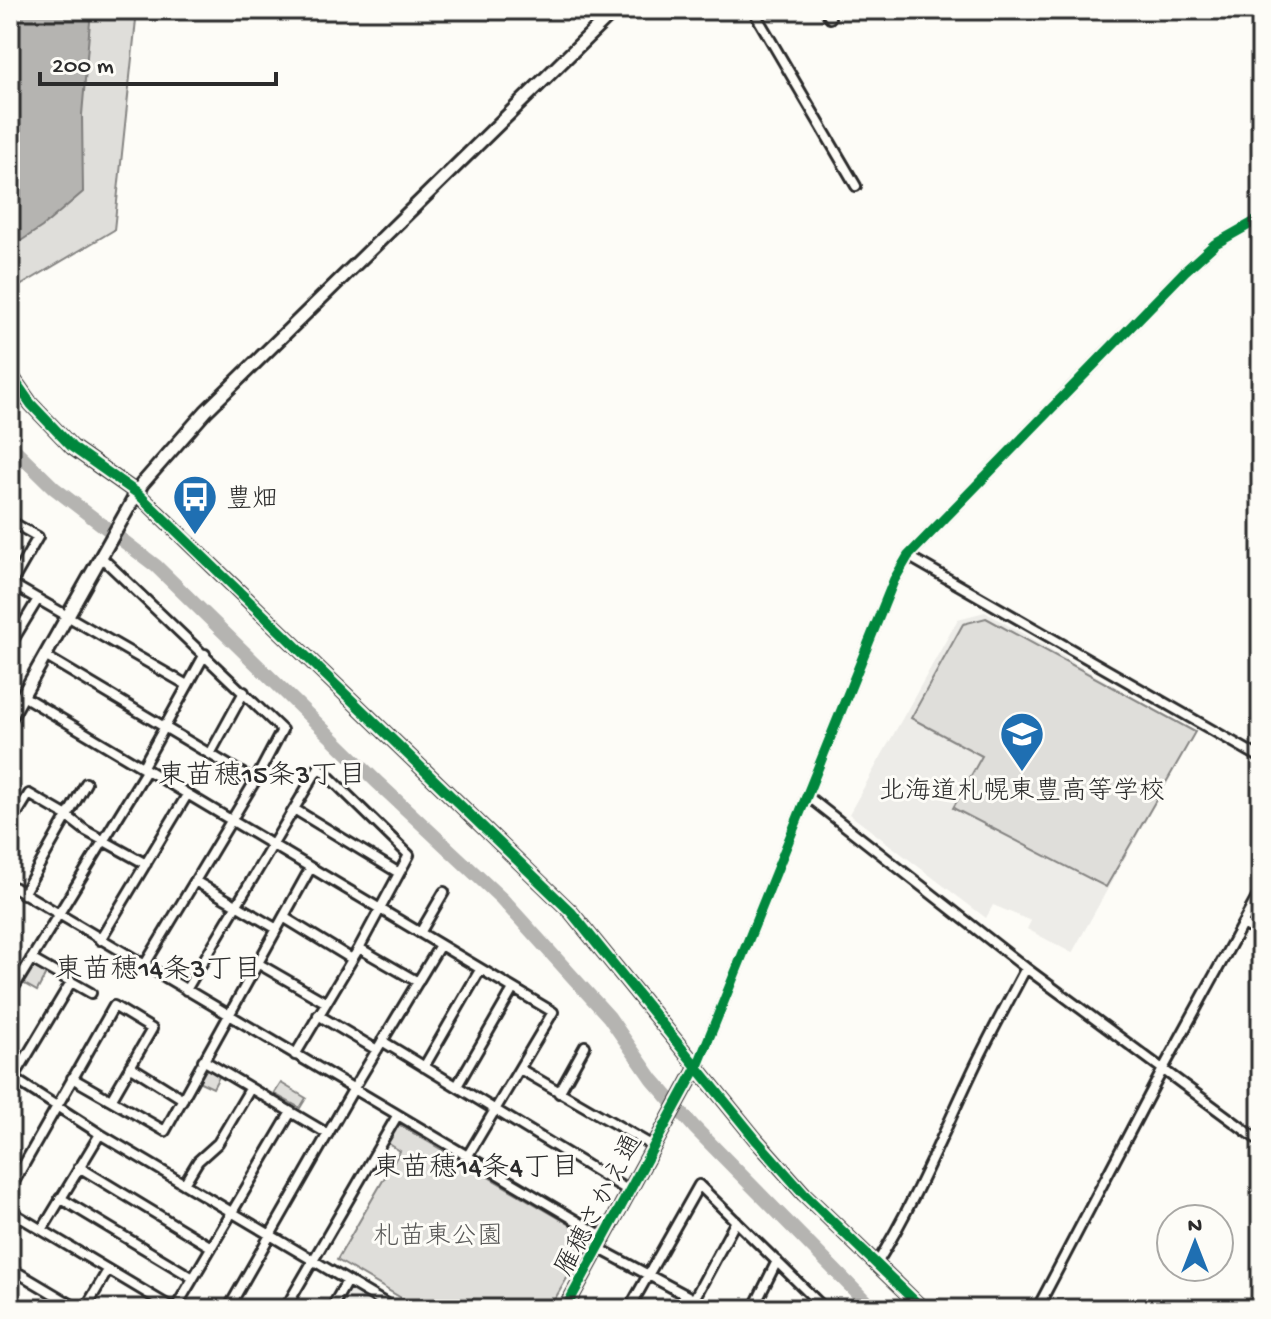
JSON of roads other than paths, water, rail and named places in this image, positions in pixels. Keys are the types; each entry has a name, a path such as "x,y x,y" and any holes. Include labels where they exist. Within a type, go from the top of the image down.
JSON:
{"street":[{"path":"10,718 18,693 45,656 137,493 171,448 615,10"},
{"path":"753,10 856,186"},
{"path":"698,1065 894,580 908,556 1185,271 1215,244 1261,218"},
{"path":"10,374 31,404 72,447 137,493 571,912 757,1141 804,1194 923,1309"},
{"path":"10,521 38,537 11,584 187,685"},
{"path":"103,552 282,730 255,781 144,966"},
{"path":"908,556 1261,758"},
{"path":"10,641 38,599"},
{"path":"10,994 144,769 163,727 205,654"},
{"path":"45,656 255,781"},
{"path":"210,754 244,692"},
{"path":"18,693 553,1012 467,1157"},
{"path":"186,990 319,767 409,855 359,948 295,1055"},
{"path":"23,894 86,783"},
{"path":"10,825 29,794 146,864"},
{"path":"100,940 187,795"},
{"path":"807,796 1026,968 1261,1142"},
{"path":"294,809 399,873"},
{"path":"72,1078 165,1131 310,869"},
{"path":"195,881 277,929"},
{"path":"10,885 354,1088 648,1274 712,1309"},
{"path":"1037,1309 1261,890"},
{"path":"420,933 444,892"},
{"path":"285,918 352,959"},
{"path":"1243,924 1261,934"},
{"path":"228,1309 440,945"},
{"path":"359,948 418,982"},
{"path":"31,959 91,993"},
{"path":"259,964 325,1002"},
{"path":"876,1265 900,1227 921,1178 941,1145 975,1066 1026,968"},
{"path":"424,1067 480,970"},
{"path":"10,1091 13,1078 71,982"},
{"path":"457,1086 513,989"},
{"path":"10,1189 114,1006 152,1029 111,1100"},
{"path":"318,1015 424,1067 629,1191"},
{"path":"559,1093 585,1046"},
{"path":"203,1060 328,1134"},
{"name":"雁穂さかえ通","path":"565,1309 698,1065"},
{"path":"130,1066 183,1099"},
{"path":"520,1069 653,1146"},
{"path":"13,1078 100,1134 395,1309"},
{"path":"184,1184 198,1161 218,1143 250,1089"},
{"path":"10,1211 175,1309 291,1112"},
{"path":"285,1309 397,1116"},
{"path":"42,1230 100,1134"},
{"path":"79,1167 211,1247"},
{"path":"629,1309 699,1185 825,1309"},
{"path":"60,1198 193,1278"},
{"path":"694,1299 736,1221"},
{"path":"753,1309 777,1261"},
{"path":"10,1268 79,1309"},
{"path":"85,1309 108,1270"},
{"path":"331,1309 347,1281"}],"waterway":[{"path":"10,445 54,488 156,566 502,899 609,1017 652,1079 694,1127 873,1309"}],"place":[{"name":"豊畑","path":"195,536"},
{"name":"北海道札幌東豊高等学校","path":"1022,773"}],"district":[{"name":"東苗穂15条3丁目","path":"262,773"},
{"name":"東苗穂14条3丁目","path":"158,967"},
{"name":"東苗穂14条4丁目","path":"476,1165"}],"park label":[{"name":"札苗東公園","path":"438,1234"}]}
